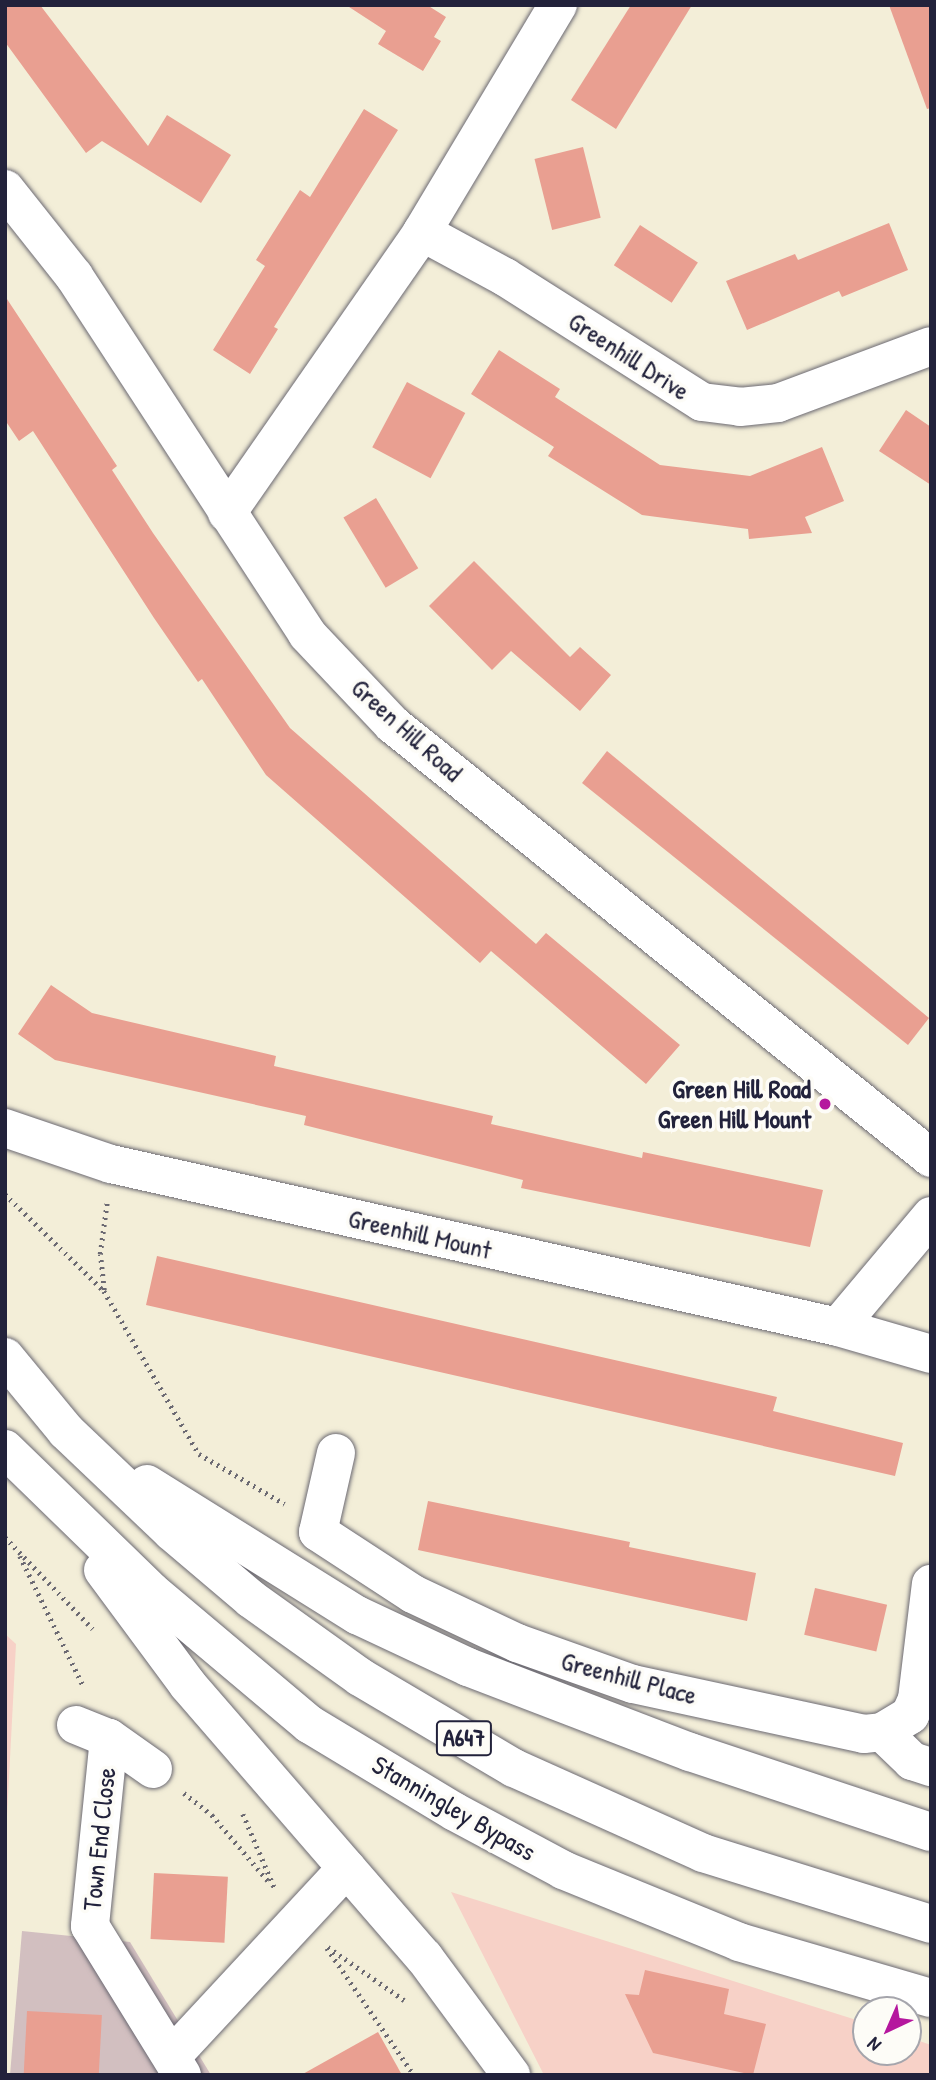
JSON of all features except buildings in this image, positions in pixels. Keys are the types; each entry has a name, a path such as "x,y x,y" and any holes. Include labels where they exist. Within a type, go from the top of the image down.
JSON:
{"street":[{"path":"227,513 422,232 558,5"},
{"name":"Green Hill Road","path":"5,189 74,276 307,634 392,724 931,1158"},
{"name":"Greenhill Drive","path":"422,232 505,277 702,402 740,407 778,402 931,346"},
{"name":"Greenhill Mount","path":"5,1128 111,1164 838,1327 931,1353"},
{"path":"838,1327 931,1216"},
{"name":"A647","path":"5,1357 66,1431 251,1599 360,1677 514,1768 703,1853 931,1924"},
{"name":"A647","path":"66,1431 263,1560 358,1615 468,1667 690,1752 931,1832"},
{"name":"A647","path":"5,1449 48,1494 188,1685 424,1956 511,2075"},
{"path":"318,1532 336,1454"},
{"name":"Stanningley Bypass","path":"48,1494 151,1591 309,1724 455,1812 563,1870 739,1942 931,1998"},
{"name":"Greenhill Place","path":"318,1532 413,1594 565,1663 633,1684 864,1734 882,1732"},
{"path":"931,1584 916,1699 910,1715 882,1732 912,1761 931,1767"},
{"name":"Town End Close","path":"92,1731 90,1926 177,2065 313,1932 348,1868"},
{"name":"Town End Close","path":"92,1731 153,1769"}],"path":[{"path":"104,1291 100,1254 111,1164"},
{"path":"5,1194 104,1291 199,1454 280,1500 318,1532"},
{"path":"5,1537 102,1638"},
{"path":"17,1550 92,1731"},
{"path":"153,1769 212,1815 313,1932 414,2075"},
{"path":"239,1803 272,1886"},
{"path":"313,1932 411,2005"}],"shaded area":[{"path":"5,1634 16,1644 5,1854"},
{"path":"451,1892 852,2019 852,2066 922,2066 922,2042 931,2045 931,2075 544,2075"},
{"path":"22,1931 130,1942 211,2075 10,2075"}],"place":[{"name":"Green Hill Road Green Hill Mount","path":"825,1104"}]}
